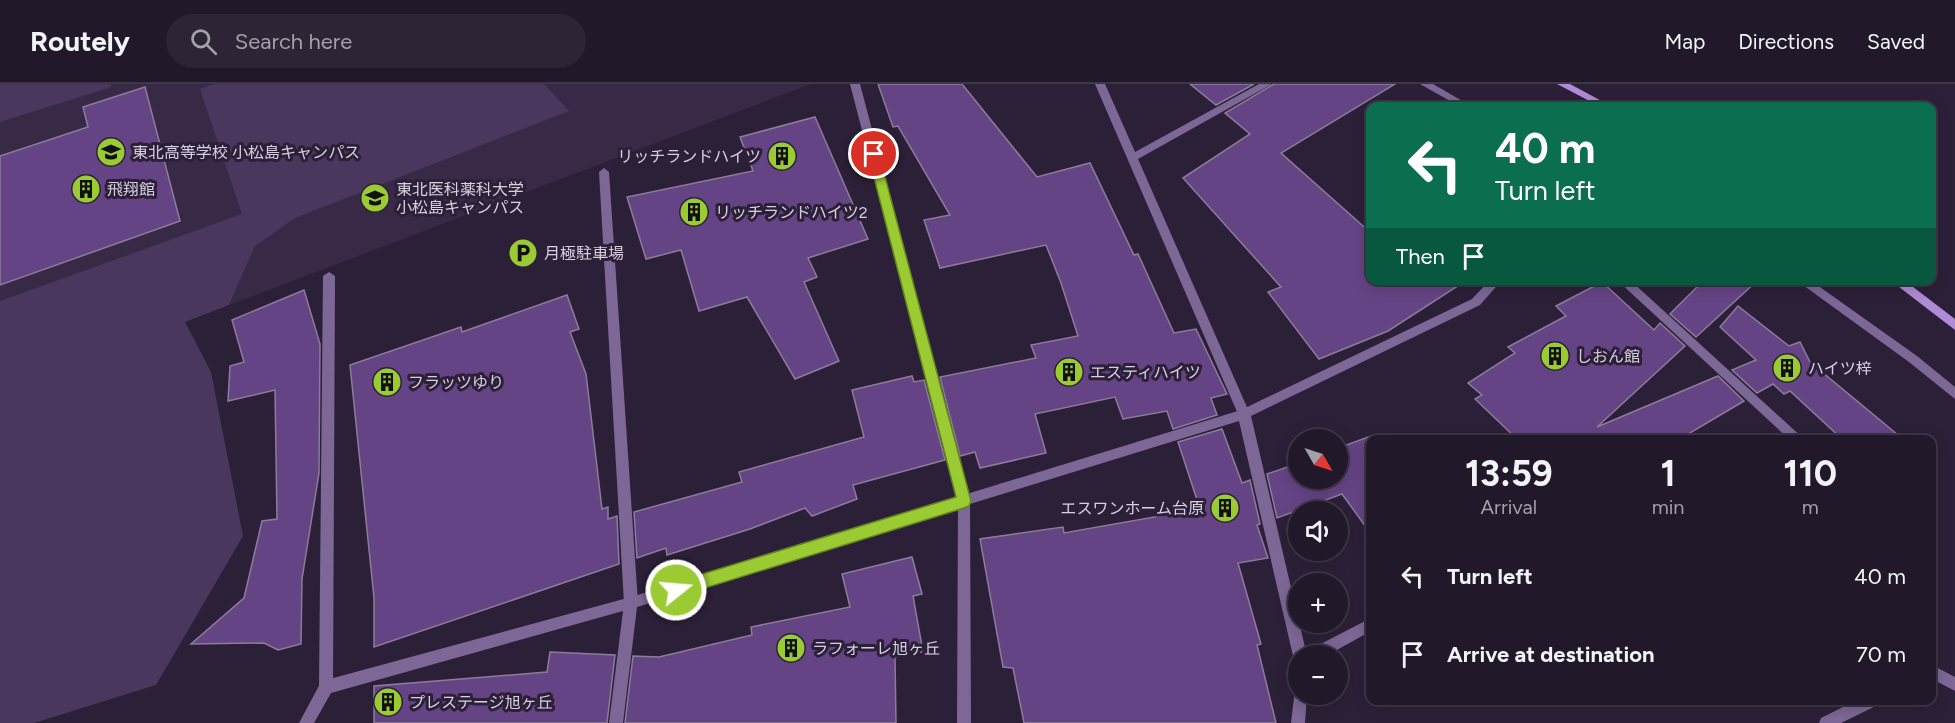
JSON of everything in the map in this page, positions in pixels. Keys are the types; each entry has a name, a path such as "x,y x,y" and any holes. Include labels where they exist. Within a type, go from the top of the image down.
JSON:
{"street":[{"path":"855,84 964,501 964,723"},
{"path":"1100,84 1244,414 1297,645"},
{"path":"1133,157 1267,84"},
{"path":"1425,84 1459,102"},
{"path":"1562,84 1598,102"},
{"path":"604,172 632,603 616,723"},
{"path":"306,723 326,687 329,276"},
{"path":"326,687 632,603 1244,414 1476,302 1492,285"},
{"path":"1628,285 1793,435"},
{"path":"1808,285 1913,360 1955,394"},
{"path":"1902,285 1955,325"},
{"path":"1332,645 1366,627"},
{"path":"1936,674 1955,684"},
{"path":"1298,723 1299,705"},
{"path":"1826,723 1863,705"}],"shaded area":[{"name":"東北医科薬科大学 小松島キャンパス","path":"0,84 811,84 229,305 255,246 242,215 0,301"},
{"path":"0,84 111,84 111,87 0,122"},
{"path":"214,84 544,84 569,111 295,218 255,246 229,305 185,322 211,372 243,536 156,685 34,723 0,723 0,301 242,214 200,89"}],"building":[{"path":"878,84 962,84 1037,177 1090,163 1134,255 1138,254 1174,333 1196,329 1227,394 1211,398 1217,415 1173,429 1167,411 1123,419 1115,397 1035,414 1046,453 980,468 975,452 960,456 940,377 1036,358 1031,345 1078,336 1046,245 940,268 924,220 950,215 898,126 893,127"},
{"path":"1190,84 1254,84 1216,105"},
{"path":"1274,84 1395,84 1281,153 1366,229 1366,285 1459,285 1388,331 1319,359 1268,292 1281,287 1183,178 1250,134 1225,113"},
{"name":"飛翔館","path":"145,87 180,221 0,285 0,156 88,127 83,107"},
{"path":"815,117 868,239 808,258 817,277 804,282 839,361 795,379 747,297 699,311 681,250 646,259 627,197 753,171 740,137"},
{"path":"1596,285 1605,285 1654,330 1660,323 1685,346 1597,427 1718,376 1744,401 1686,435 1513,435 1475,399 1482,395 1468,383 1515,353 1508,347 1566,316 1556,306"},
{"path":"1699,285 1753,285 1696,337 1670,314"},
{"path":"304,290 320,344 319,473 302,579 301,644 278,650 264,643 191,644 244,598 262,521 277,519 275,390 228,401 230,366 244,362 232,320"},
{"path":"567,295 579,329 570,332 586,374 602,509 608,507 608,519 617,516 619,564 374,647 374,598 350,365 461,327 462,332"},
{"path":"1738,306 1789,346 1800,342 1810,362 1898,435 1838,435 1790,391 1784,394 1773,384 1757,393 1732,370 1756,360 1720,327"},
{"path":"912,376 914,382 924,380 945,460 853,485 857,499 812,516 805,508 750,529 667,555 666,548 637,558 634,512 742,482 739,472 864,437 852,390"},
{"path":"1222,429 1242,483 1250,480 1260,524 1257,525 1268,558 1238,563 1261,644 1257,645 1276,723 1024,723 1013,668 1003,667 980,539 1063,527 1064,533 1200,509 1178,442"},
{"path":"1366,438 1366,527 1342,494 1323,501 1288,501 1288,514 1277,518 1267,474 1288,467 1288,489 1348,489 1348,444"},
{"path":"912,557 922,594 913,596 923,652 895,657 896,723 625,723 633,656 659,657 752,635 751,627 850,607 842,574"},
{"path":"550,652 615,655 607,723 374,723 374,686 547,672"}],"place":[{"name":"東北高等学校 小松島キャンパス","path":"111,152"},
{"name":"リッチランドハイツ","path":"782,156"},
{"name":"飛翔館","path":"86,189"},
{"name":"東北医科薬科大学 小松島キャンパス","path":"375,198"},
{"name":"リッチランドハイツ2","path":"694,212"},
{"name":"月極駐車場","path":"523,253"},
{"name":"しおん館","path":"1555,356"},
{"name":"ハイツ梓","path":"1787,368"},
{"name":"エスティハイツ","path":"1069,372"},
{"name":"フラッツゆり","path":"387,382"},
{"name":"エスワンホーム台原","path":"1225,508"},
{"name":"ラフォーレ旭ヶ丘","path":"791,648"},
{"name":"プレステージ旭ヶ丘","path":"388,702"}],"route":[{"path":"676,590 964,501 874,154"}]}
